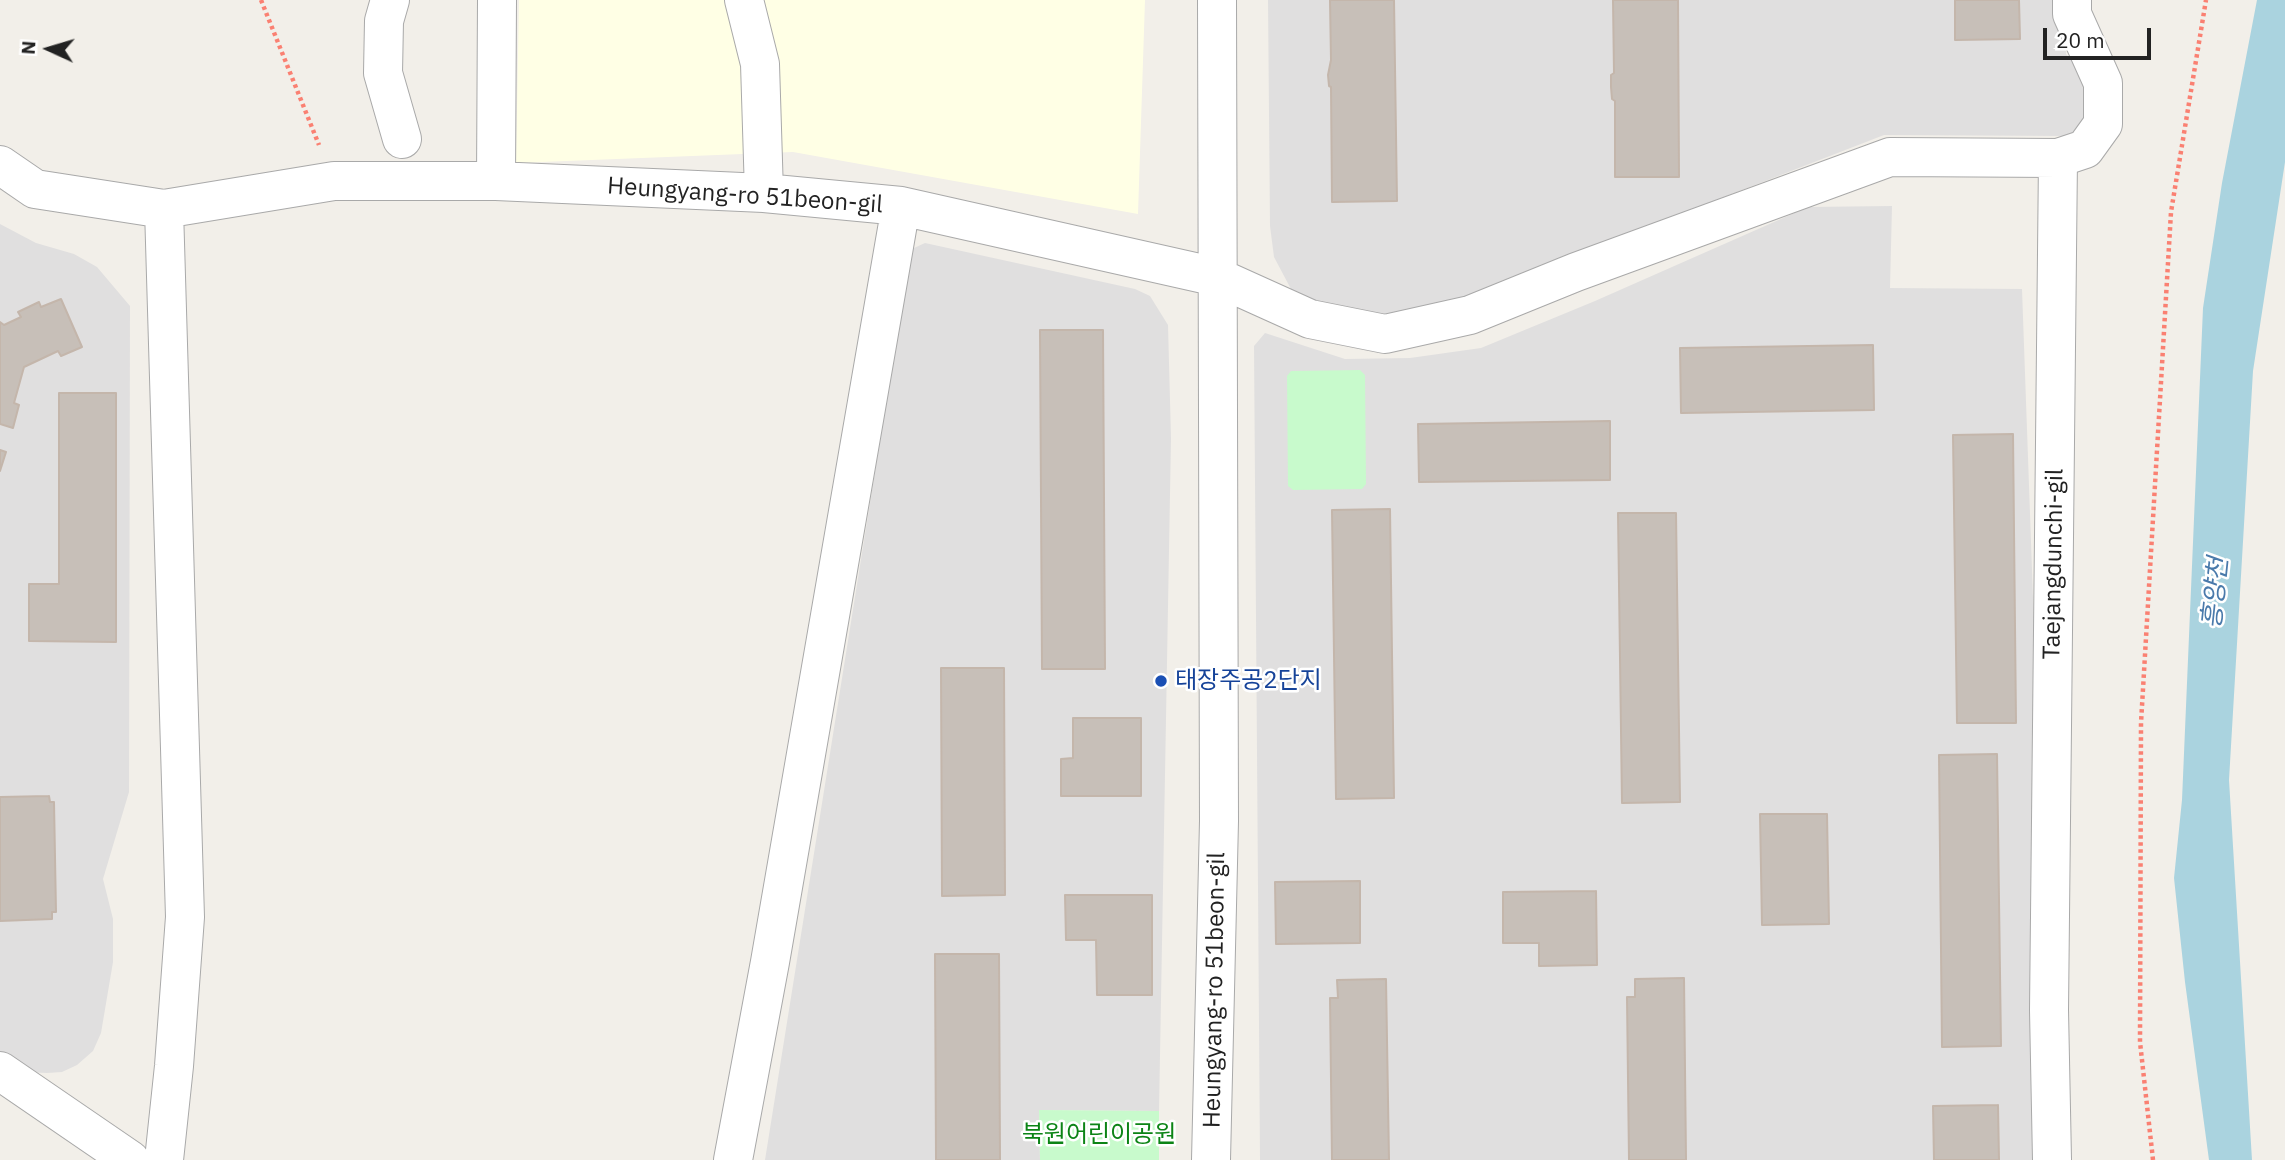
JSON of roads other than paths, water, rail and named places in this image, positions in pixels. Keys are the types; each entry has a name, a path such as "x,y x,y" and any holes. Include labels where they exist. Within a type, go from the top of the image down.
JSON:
{"street":[{"path":"390,0 384,21 383,73 402,139"},
{"path":"496,181 498,0"},
{"path":"744,0 760,64 764,193"},
{"path":"1217,0 1217,277"},
{"path":"2058,158 2085,149 2103,124 2103,83 2072,13 2072,0"},
{"name":"Heungyang-ro 51beon-gil","path":"0,165 35,189 164,209 334,181 496,181 764,193 901,206 1217,277 1310,319 1385,334 1470,315 1576,271 1889,156 2058,158"},
{"name":"Taejangdunchi-gil","path":"2052,1160 2049,996 2058,158"},
{"path":"733,1160 901,206"},
{"path":"164,209 185,917 164,1160"},
{"name":"Heungyang-ro 51beon-gil","path":"1211,1160 1219,821 1217,277"},
{"path":"0,1071 130,1160"}],"water":[{"name":"흥양천","path":"2257,0 2285,0 2285,162 2253,371 2229,780 2252,1160 2209,1160 2174,878 2182,800 2203,308 2222,183"}],"place":[{"name":"태장주공2단지","path":"1161,681"}],"park label":[{"name":"북원어린이공원","path":"1099,1135"}]}
